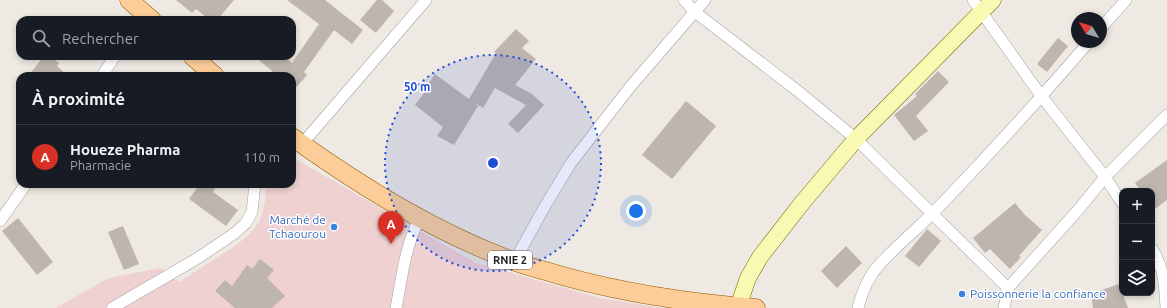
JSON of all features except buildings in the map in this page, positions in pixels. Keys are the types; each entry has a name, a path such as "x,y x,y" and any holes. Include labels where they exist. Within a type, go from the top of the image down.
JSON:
{"main road":[{"path":"129,0 142,16"},
{"path":"747,307 748,278 760,258 802,203 856,139 977,6 993,0"},
{"path":"197,60 210,72"},
{"name":"RNIE 2","path":"297,140 369,188 420,218 451,235 514,262 589,283 626,291 747,307"}],"street":[{"path":"297,140 426,0"},
{"path":"684,0 695,12 856,139 1008,288"},
{"path":"514,262 571,163 630,87 705,0"},
{"path":"1107,21 1126,0"},
{"path":"977,6 1042,96 1105,177 1119,198"},
{"path":"858,308 868,280 879,265 933,213 1042,96 1084,48"},
{"path":"105,72 112,60"},
{"path":"1004,308 1008,288 1079,209 1105,177 1167,115"},
{"path":"0,221 23,188"},
{"path":"113,308 198,258 235,233 246,222 252,212 255,188"},
{"path":"396,308 410,240 420,218"},
{"path":"1155,255 1166,281 1166,308"}],"shaded area":[{"name":"Marché de Tchaourou","path":"296,159 476,263 600,298 662,308 57,308 109,278 161,268 179,282 235,246 250,234 260,221 265,202 266,188 296,188"}],"place":[{"name":"Marché de Tchaourou","path":"334,227"},
{"name":"Houeze Pharma","path":"391,244"},
{"name":"Poissonnerie la confiance","path":"962,294"}]}
